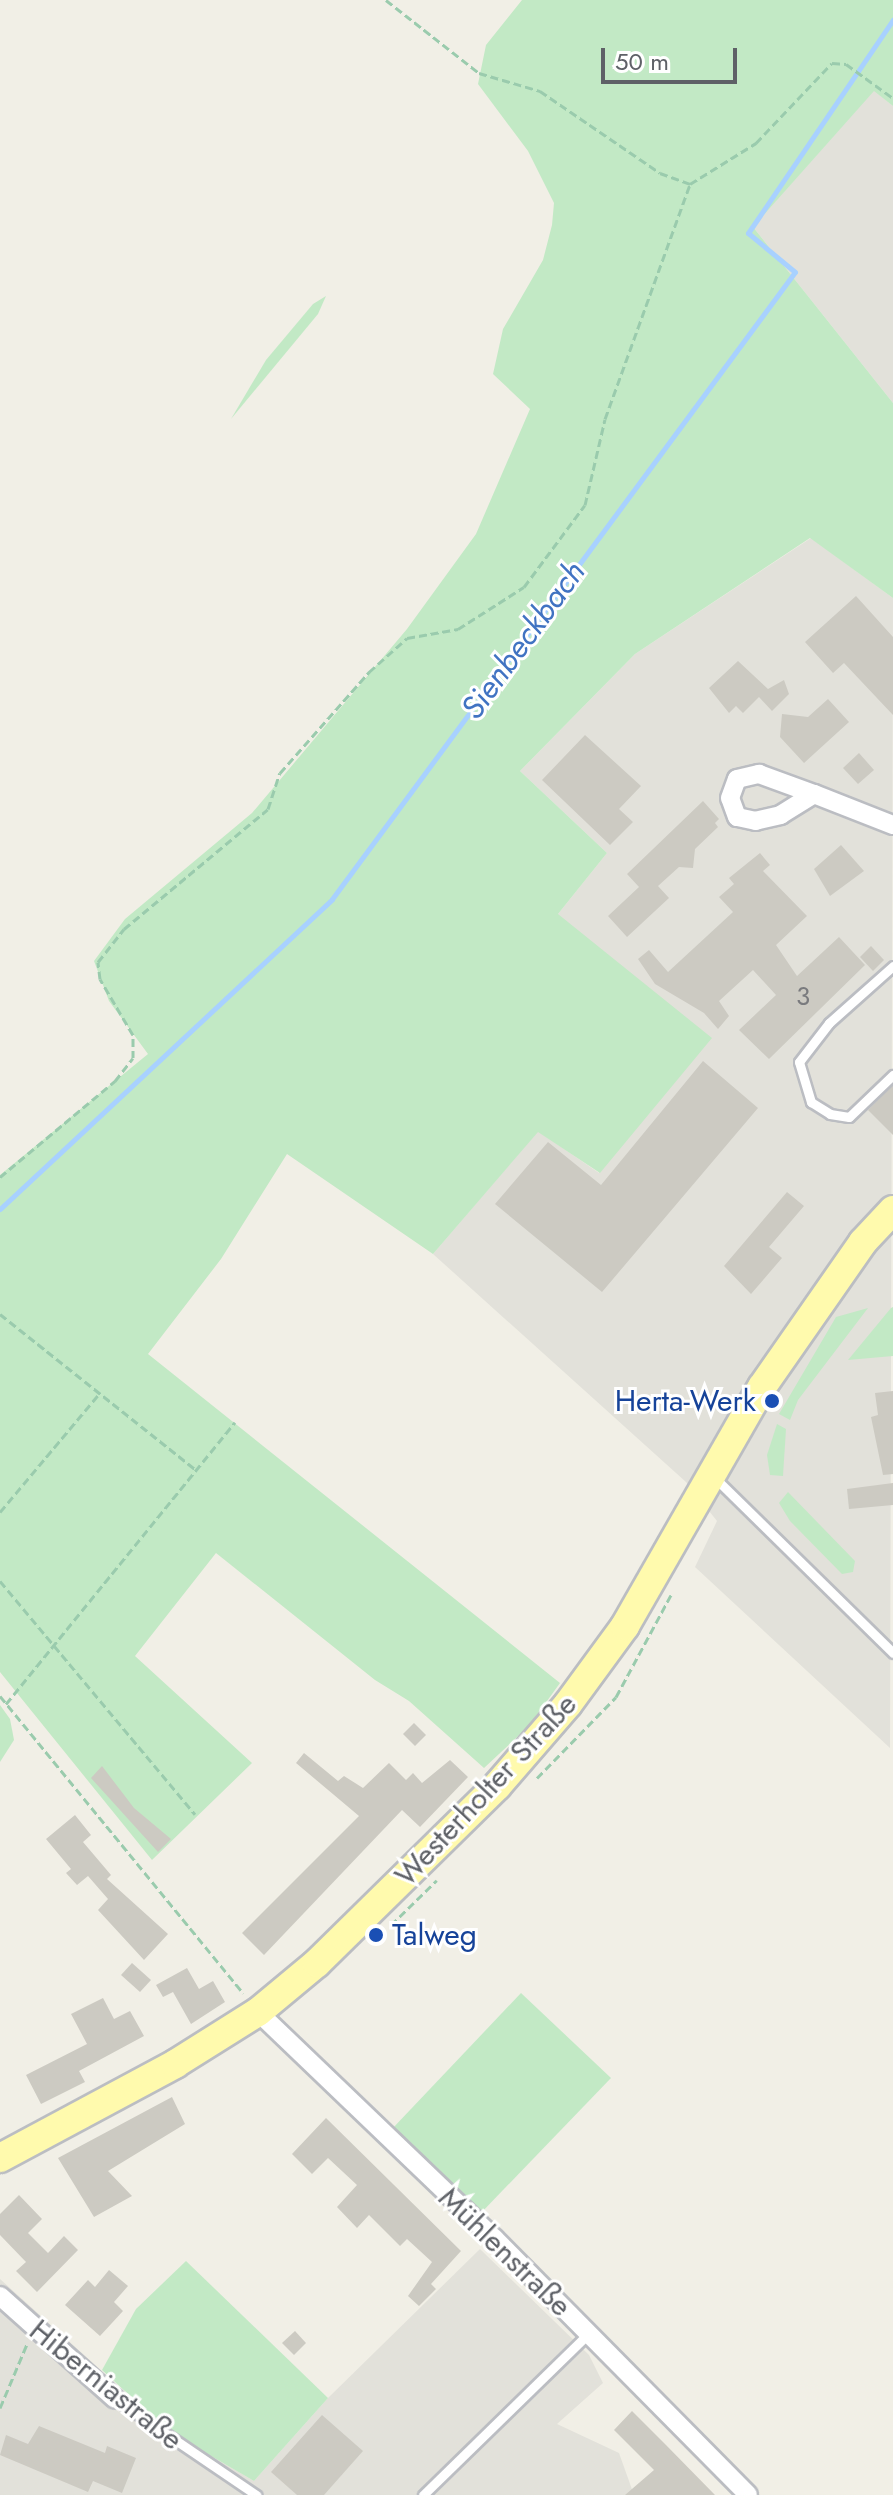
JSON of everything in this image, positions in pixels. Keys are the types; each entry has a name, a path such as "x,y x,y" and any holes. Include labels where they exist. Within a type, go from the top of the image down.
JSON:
{"main road":[{"name":"Westerholter Straße","path":"0,2158 175,2064 258,2012 416,1868 568,1704 625,1626 795,1337 893,1210"}],"street":[{"path":"814,794 893,825"},
{"name":"Mühlenstraße","path":"258,2012 748,2495"},
{"name":"Hiberniastraße","path":"0,2296 115,2399"}],"lane":[{"path":"893,966 829,1023 799,1062 811,1102 830,1114 849,1117 893,1075"},
{"path":"712,1475 893,1653"},
{"path":"423,2495 588,2334"},
{"name":"Hiberniastraße","path":"115,2399 256,2495"}],"path":[{"path":"386,0 479,73 540,91 660,173 690,184"},
{"path":"0,1177 115,1081 133,1058 133,1035 100,979 98,962 124,929 268,809 280,773 369,672 407,638 458,629 524,587 585,505 605,419 690,184 756,143 832,63 846,64 893,98"},
{"path":"1,1315 196,1470"},
{"path":"0,1512 100,1393"},
{"path":"6,1704 235,1422"},
{"path":"0,1581 195,1814"},
{"path":"0,1696 258,2012"},
{"path":"0,2408 34,2326"}],"shaded area":[{"path":"874,90 893,106 893,403 753,227"},
{"path":"811,538 893,598 890,1748 695,1567 717,1521 686,1482 433,1254 538,1131 599,1173 558,914 607,853 520,771 635,654"},
{"path":"480,2249 589,2355 603,2383 557,2424 619,2453 634,2495 0,2495 0,2279 168,2431 254,2481 328,2398"}],"green space":[{"path":"522,0 893,0 893,106 874,91 753,227 893,403 893,598 810,538 635,654 520,771 607,853 558,914 712,1038 600,1173 538,1132 433,1254 287,1154 221,1259 148,1354 560,1683 529,1726 484,1768 409,1701 375,1680 216,1553 135,1656 252,1763 152,1860 0,1672 0,1175 148,1054 109,1001 94,961 125,919 252,813 407,629 476,534 530,409 493,374 503,329 543,260 554,203 528,151 478,84 486,45"},
{"path":"326,296 318,314 231,419 266,360 313,304"},
{"path":"868,1308 798,1400 790,1420 779,1414 836,1317"},
{"path":"891,1308 893,1356 848,1360"},
{"path":"777,1424 786,1429 783,1476 770,1475 767,1455"},
{"path":"788,1492 855,1561 853,1572 842,1574 790,1521 779,1503"},
{"path":"0,1705 10,1719 14,1740 0,1762"},
{"path":"521,1993 611,2078 480,2214 392,2129"},
{"path":"186,2261 328,2398 254,2481 168,2431 102,2370 136,2309"}],"building":[{"path":"856,596 893,637 893,715 844,663 833,673 805,642"},
{"path":"738,661 768,689 784,680 789,694 772,711 759,697 743,713 736,706 729,713 709,688"},
{"path":"828,699 849,722 804,763 780,737 782,714 808,717"},
{"path":"585,735 641,786 619,809 633,822 610,845 542,780"},
{"path":"859,753 874,770 858,784 843,768"},
{"path":"703,801 719,819 715,823 718,827 695,849 693,868 679,867 658,886 669,898 627,937 608,916 639,887 627,874"},
{"path":"841,845 864,871 830,896 814,869"},
{"path":"760,853 770,865 763,871 807,916 776,945 797,976 839,937 865,965 769,1059 739,1030 776,995 753,970 719,1001 729,1016 718,1029 704,1013 655,984 638,959 649,950 668,972 733,912 719,897 734,884 729,878"},
{"path":"871,946 884,960 873,971 860,957"},
{"path":"703,1061 758,1108 602,1292 495,1204 548,1142 601,1185"},
{"path":"893,1085 893,1135 868,1110"},
{"path":"787,1192 804,1206 769,1247 782,1258 751,1294 724,1266"},
{"path":"893,1391 893,1474 883,1475 871,1417 878,1415 875,1393"},
{"path":"893,1483 893,1505 849,1509 847,1489"},
{"path":"414,1723 426,1735 415,1746 403,1734"},
{"path":"304,1753 338,1781 344,1776 363,1788 389,1763 406,1780 413,1773 422,1783 450,1760 468,1777 420,1827 402,1810 264,1955 242,1933 359,1816 296,1763"},
{"path":"102,1766 134,1808 171,1839 158,1852 91,1778"},
{"path":"75,1815 91,1835 83,1842 111,1875 107,1879 168,1934 144,1960 98,1910 108,1899 88,1876 77,1885 66,1873 71,1869 46,1839"},
{"path":"132,1963 151,1980 140,1992 121,1975"},
{"path":"187,1968 199,1989 213,1981 225,2002 191,2024 173,1992 163,1997 156,1985"},
{"path":"103,1998 114,2019 130,2011 144,2036 79,2071 85,2082 41,2104 26,2075 87,2044 71,2014"},
{"path":"172,2097 185,2124 108,2171 132,2196 94,2217 58,2158"},
{"path":"326,2118 461,2251 431,2284 436,2289 419,2306 408,2296 432,2262 407,2239 400,2246 369,2215 357,2228 337,2207 357,2185 328,2158 312,2174 292,2154"},
{"path":"19,2195 42,2219 28,2233 48,2253 64,2236 78,2250 37,2292 16,2271 26,2262 0,2235 0,2214"},
{"path":"109,2270 128,2286 114,2302 123,2311 100,2336 65,2305 88,2280 95,2287"},
{"path":"295,2331 306,2343 294,2355 282,2343"},
{"path":"632,2411 715,2495 625,2495 654,2470 614,2430"},
{"path":"322,2415 363,2451 324,2495 297,2495 271,2472"},
{"path":"39,2426 105,2453 107,2446 136,2458 122,2493 93,2481 88,2492 0,2455 6,2435 28,2444"}],"waterway":[{"name":"Sienbeckbach","path":"0,1209 332,899 795,272 748,233 893,20"}],"place":[{"name":"Herta-Werk","path":"772,1401"},
{"name":"Talweg","path":"376,1935"}]}
